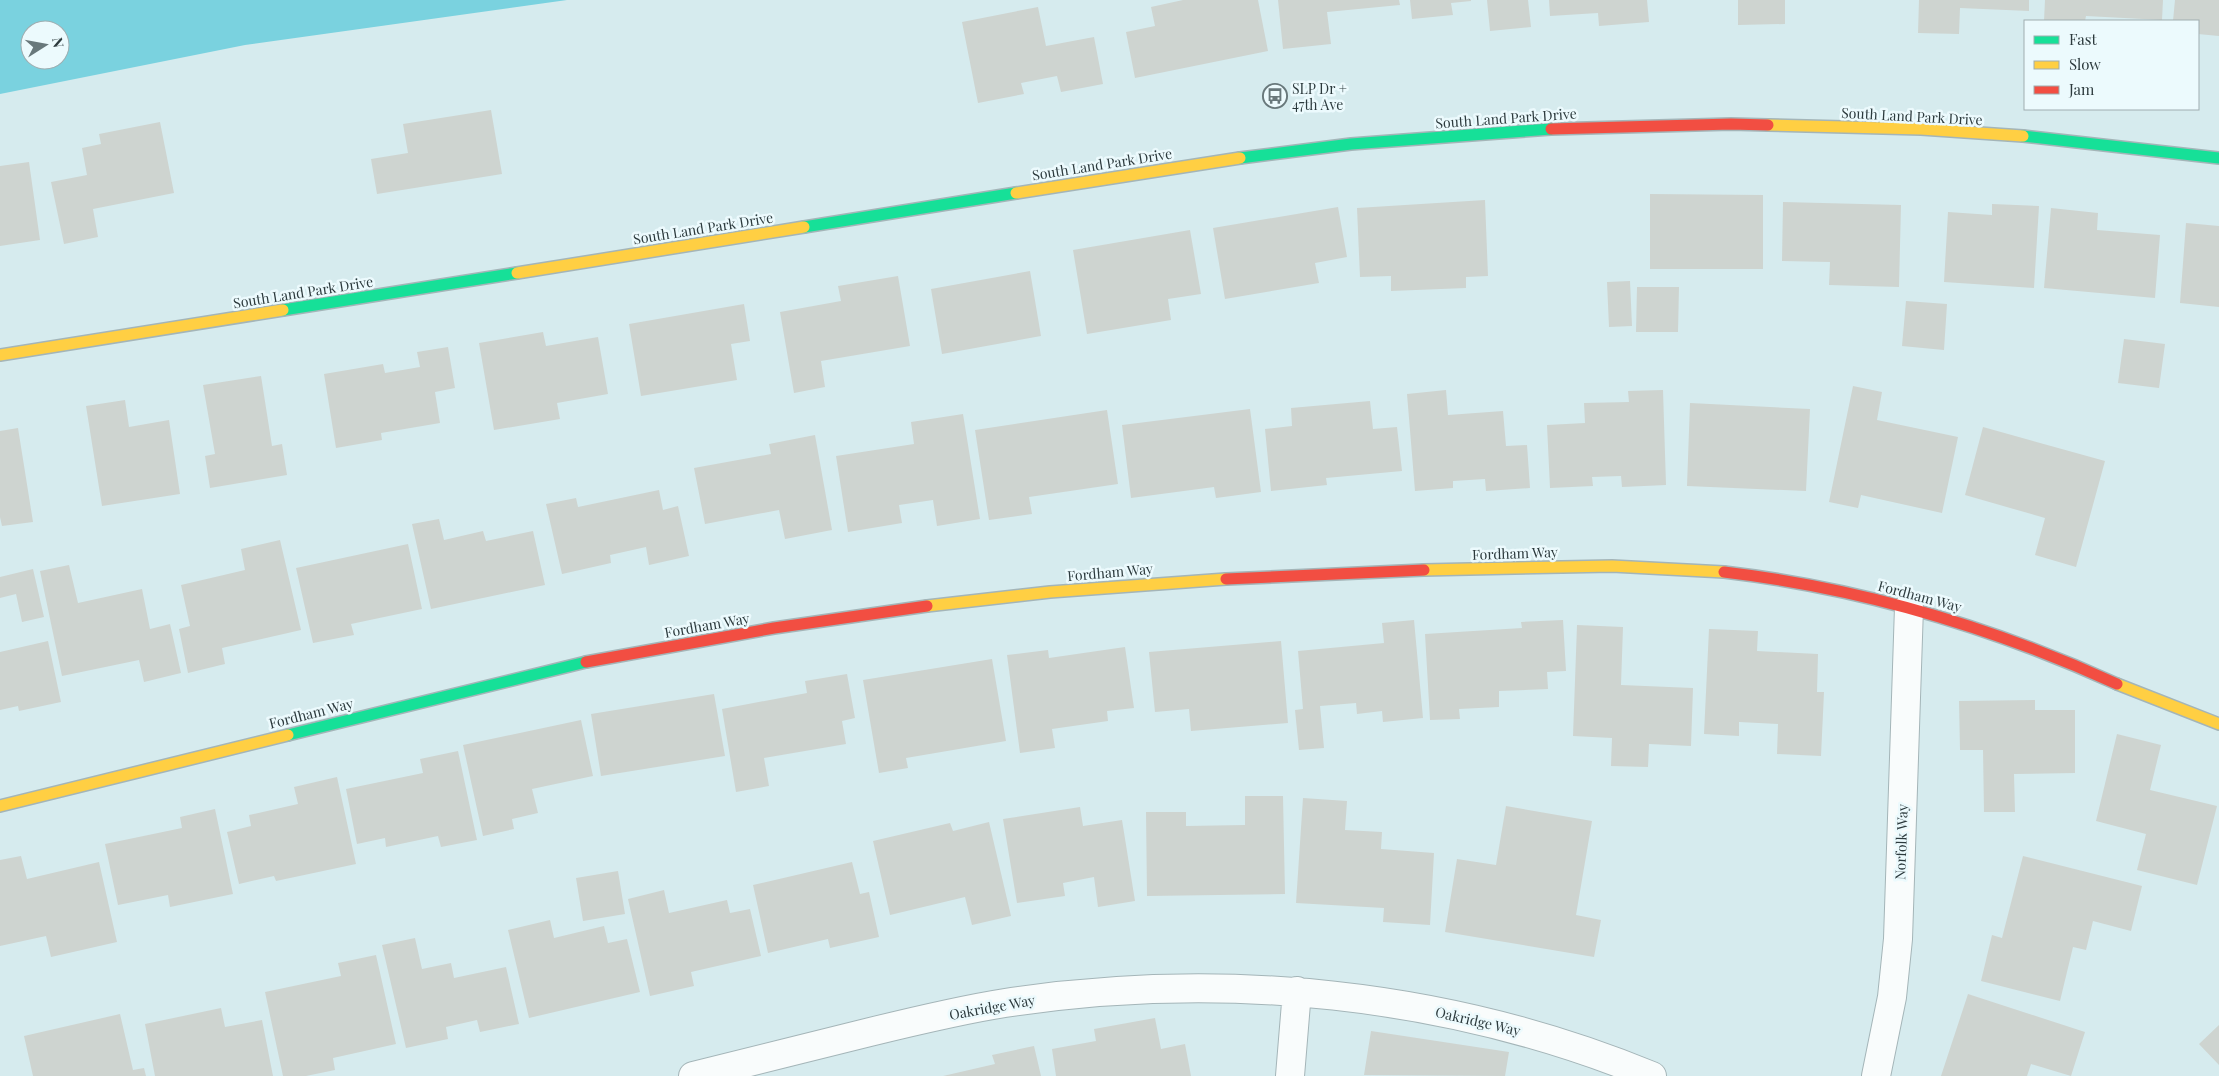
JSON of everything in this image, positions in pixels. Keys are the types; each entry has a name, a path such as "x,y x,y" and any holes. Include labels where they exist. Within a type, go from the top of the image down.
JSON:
{"street":[{"name":"South Land Park Drive","path":"0,356 1226,160 1351,144 1541,129 1731,124 1921,130 2038,138 2219,158"},
{"name":"Fordham Way","path":"0,806 241,745 570,666 849,616 998,597 1149,584 1290,576 1601,565 1707,570 1812,585 1956,620 2056,657 2144,696 2219,724"},
{"name":"Norfolk Way","path":"1876,1076 1892,997 1898,939 1908,607"},
{"name":"Oakridge Way","path":"693,1076 913,1022 1003,1003 1107,990 1212,987 1297,991 1359,998 1441,1011 1514,1028 1603,1056 1652,1076"},
{"path":"1290,1076 1297,991"}],"shaded area":[{"path":"0,0 567,0 245,45 0,94"}],"building":[{"path":"1183,0 1258,0 1268,51 1135,78 1126,32 1155,26 1151,7"},
{"path":"1278,0 1399,0 1400,5 1327,12 1331,44 1283,49"},
{"path":"1410,0 1471,1 1451,3 1453,15 1412,19"},
{"path":"1487,0 1528,0 1531,27 1490,31"},
{"path":"1549,0 1647,0 1649,22 1599,26 1598,13 1550,16"},
{"path":"1738,0 1785,0 1785,24 1738,25"},
{"path":"1919,0 2029,0 2029,11 1960,8 1959,34 1918,33"},
{"path":"2045,0 2163,0 2162,20 2086,16 2085,20 2044,20"},
{"path":"2175,0 2219,0 2219,36 2199,34 2199,20 2173,20"},
{"path":"1038,7 1046,46 1094,37 1103,84 1061,92 1057,76 1021,83 1024,94 978,103 962,22"},
{"path":"491,110 502,174 377,194 371,159 408,153 403,124"},
{"path":"160,122 174,193 93,209 98,237 64,244 51,182 87,175 82,148 101,144 99,134"},
{"path":"29,162 40,240 0,246 0,166"},
{"path":"1650,194 1763,195 1763,269 1650,269"},
{"path":"1485,200 1488,276 1466,277 1466,288 1391,291 1391,276 1360,277 1357,208"},
{"path":"1783,202 1901,205 1899,287 1829,285 1830,262 1782,261"},
{"path":"1992,204 2039,206 2034,288 1944,282 1948,212 1992,215"},
{"path":"1338,207 1347,257 1315,263 1319,283 1225,299 1213,228"},
{"path":"2051,208 2098,213 2097,230 2160,235 2155,298 2044,288"},
{"path":"2186,223 2219,226 2219,307 2180,303"},
{"path":"1190,230 1201,294 1168,299 1171,320 1087,334 1073,250"},
{"path":"1030,271 1041,336 942,354 931,289"},
{"path":"898,276 910,346 821,361 825,387 794,393 780,312 841,301 838,286"},
{"path":"1630,281 1632,326 1609,327 1607,282"},
{"path":"1637,287 1679,287 1678,332 1636,332"},
{"path":"1906,301 1947,304 1944,350 1902,346"},
{"path":"744,304 750,341 731,344 737,380 641,396 629,324"},
{"path":"543,332 546,346 598,337 608,394 557,403 560,419 494,430 479,343"},
{"path":"2124,339 2165,344 2159,388 2118,383"},
{"path":"448,347 455,388 435,392 440,423 381,433 382,440 336,448 324,374 383,364 385,373 420,367 417,352"},
{"path":"261,376 272,446 282,444 287,475 210,488 205,456 215,454 203,385"},
{"path":"1853,386 1882,392 1877,420 1958,437 1942,513 1861,495 1858,508 1829,502"},
{"path":"1446,390 1448,415 1503,411 1506,446 1527,445 1530,488 1486,491 1485,479 1453,481 1453,488 1415,491 1407,394"},
{"path":"1663,390 1666,485 1622,487 1621,476 1592,477 1593,486 1550,488 1547,425 1585,423 1584,403 1629,402 1628,391"},
{"path":"125,400 129,427 169,420 180,494 102,506 86,406"},
{"path":"1370,401 1373,429 1397,427 1402,471 1326,478 1327,485 1271,491 1265,429 1292,426 1291,408"},
{"path":"1690,403 1810,409 1806,491 1687,486"},
{"path":"1250,409 1261,492 1216,498 1214,487 1131,498 1122,425"},
{"path":"1107,410 1118,484 1029,497 1032,514 989,520 975,430"},
{"path":"963,414 980,519 937,526 933,500 899,505 902,523 848,532 836,456 914,444 911,422"},
{"path":"1983,427 2105,461 2076,567 2035,555 2045,518 1965,495"},
{"path":"18,428 33,522 2,526 0,517 0,431"},
{"path":"815,435 832,530 785,539 779,510 705,524 694,468 771,454 769,444"},
{"path":"659,490 663,510 678,506 689,556 649,565 646,547 610,555 611,563 562,574 546,504 576,498 578,507"},
{"path":"439,519 444,540 483,531 486,541 533,531 545,585 431,609 412,524"},
{"path":"280,540 301,630 222,648 225,664 188,673 179,629 190,626 181,585 245,570 241,549"},
{"path":"408,544 422,609 351,624 354,635 313,643 296,568"},
{"path":"69,565 78,603 142,589 150,629 170,624 181,673 144,682 139,660 62,676 40,571"},
{"path":"33,569 44,617 22,622 16,594 0,598 0,577"},
{"path":"1414,620 1423,718 1383,722 1382,711 1357,714 1356,703 1320,706 1324,748 1299,750 1295,710 1303,709 1298,651 1384,643 1382,623"},
{"path":"1563,620 1566,671 1547,672 1548,689 1499,691 1499,707 1459,709 1460,719 1430,720 1425,634 1522,628 1521,622"},
{"path":"1577,625 1623,627 1621,685 1693,688 1691,746 1649,744 1648,767 1611,766 1612,738 1573,736"},
{"path":"1709,629 1758,631 1757,651 1818,654 1817,692 1824,692 1821,756 1777,754 1778,724 1739,722 1739,736 1704,734"},
{"path":"48,641 61,702 19,711 18,706 0,710 0,652"},
{"path":"1281,641 1288,723 1191,731 1189,709 1155,712 1149,652"},
{"path":"1125,647 1134,708 1107,711 1108,721 1052,729 1055,748 1020,753 1007,655 1048,650 1049,658"},
{"path":"992,659 1006,741 906,758 908,768 879,773 863,680"},
{"path":"847,674 855,718 842,721 846,744 764,758 769,786 736,792 722,709 807,693 805,681"},
{"path":"714,694 725,756 601,776 591,714"},
{"path":"2035,700 2035,710 2075,710 2075,773 2014,774 2015,812 1984,812 1983,750 1960,750 1959,701"},
{"path":"581,720 593,776 532,789 538,813 512,819 514,829 483,836 463,745"},
{"path":"2117,734 2161,745 2150,790 2217,806 2197,885 2137,870 2146,834 2096,821"},
{"path":"458,751 477,840 441,847 438,836 386,847 385,838 357,844 346,789 423,773 420,759"},
{"path":"337,777 356,864 276,881 274,876 239,884 227,832 251,826 249,815 298,804 294,787"},
{"path":"1245,796 1283,796 1285,894 1147,896 1146,812 1186,812 1186,826 1245,825"},
{"path":"1303,798 1347,801 1345,830 1382,832 1381,849 1434,853 1430,925 1383,922 1384,908 1296,903"},
{"path":"1506,806 1592,821 1576,915 1601,920 1594,957 1445,932 1457,859 1496,865"},
{"path":"1080,807 1083,826 1122,820 1135,901 1098,907 1094,877 1063,883 1065,896 1017,903 1003,819"},
{"path":"215,809 233,894 170,907 168,895 118,905 105,844 182,828 180,817"},
{"path":"989,822 1011,916 972,925 965,897 890,915 873,841 950,823 953,831"},
{"path":"21,856 27,879 99,862 117,942 51,957 46,936 0,946 0,860"},
{"path":"2023,856 2142,886 2131,931 2093,921 2086,950 2073,947 2060,1001 1981,981 1992,935 2002,938"},
{"path":"852,862 860,894 869,892 879,937 830,948 828,939 768,953 753,885"},
{"path":"618,871 625,914 583,921 576,878"},
{"path":"664,890 669,913 727,900 730,913 750,909 761,956 691,972 694,986 650,996 628,899"},
{"path":"550,920 554,938 604,926 608,943 627,939 640,992 529,1018 508,930"},
{"path":"415,938 422,969 451,963 454,978 506,967 519,1024 480,1032 477,1020 446,1027 448,1039 406,1048 382,945"},
{"path":"376,955 396,1044 333,1058 335,1070 306,1076 283,1076 265,992 341,976 338,963"},
{"path":"1968,994 2085,1032 2071,1076 2031,1064 2027,1076 1941,1076"},
{"path":"221,1008 225,1027 262,1020 273,1076 155,1076 145,1024"},
{"path":"120,1014 133,1070 144,1068 146,1076 33,1076 24,1036"},
{"path":"1155,1018 1161,1049 1185,1044 1191,1076 1056,1076 1052,1049 1096,1041 1094,1029"},
{"path":"2219,1025 2219,1065 2199,1044"},
{"path":"1371,1031 1509,1052 1505,1076 1364,1075"},
{"path":"1034,1046 1041,1076 943,1076 995,1064 992,1055"}],"traffic: fast":[{"path":"1240,158 1351,144 1551,129"},
{"path":"2023,136 2219,158"},
{"path":"804,227 1016,193"},
{"path":"283,310 517,273"},
{"path":"288,735 586,662"}],"traffic: slow":[{"path":"1768,125 1921,129 2023,136"},
{"path":"1016,193 1240,158"},
{"path":"517,273 804,227"},
{"path":"0,355 283,310"},
{"path":"1424,570 1612,566 1724,572"},
{"path":"927,606 1050,592 1226,579"},
{"path":"2117,684 2219,724"},
{"path":"0,806 288,735"}],"traffic: jam":[{"path":"1551,129 1731,124 1768,125"},
{"path":"1226,579 1424,570"},
{"path":"1724,572 1825,588 1925,613 2022,645 2070,663 2117,684"},
{"path":"586,662 774,628 927,606"}],"place":[{"name":"SLP Dr + 47th Ave","path":"1275,96"}]}
